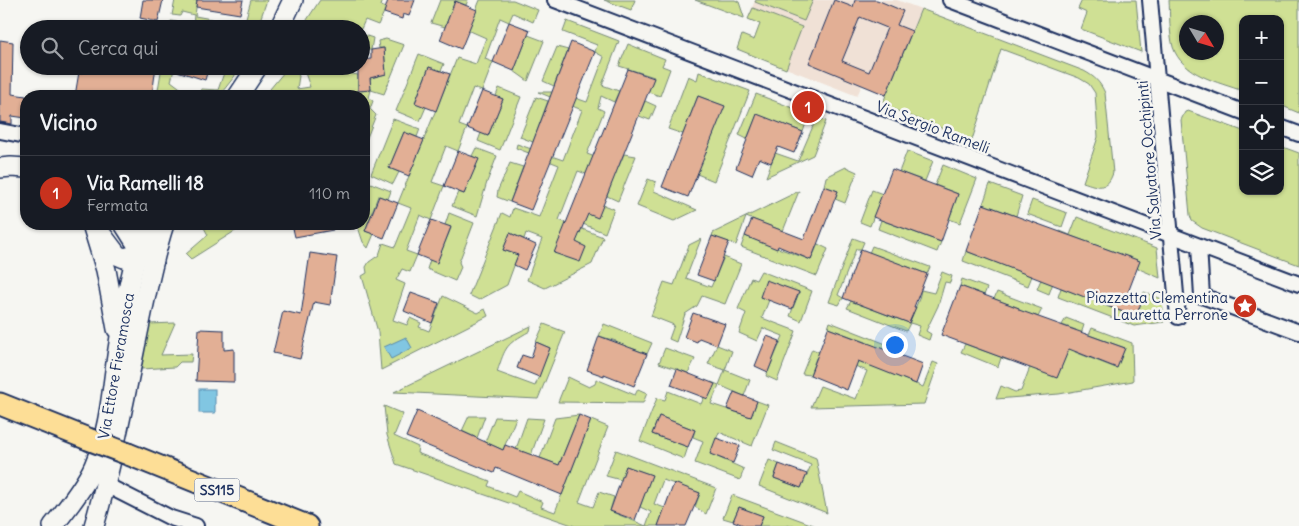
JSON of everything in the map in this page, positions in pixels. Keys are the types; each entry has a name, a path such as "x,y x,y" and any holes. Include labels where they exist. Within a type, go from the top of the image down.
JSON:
{"main road":[{"path":"273,20 282,0"},
{"path":"284,20 292,0"},
{"path":"233,90 242,75"},
{"path":"242,90 252,75"},
{"path":"0,168 11,166 20,167"},
{"path":"95,230 106,270 119,343"},
{"path":"98,230 117,254 124,258 138,250 148,240 152,230"},
{"path":"127,230 143,261 130,321 132,365"},
{"name":"Via Ettore Fieramosca","path":"53,526 93,468 102,445 114,391 119,343 138,250 144,230"},
{"name":"Via Ettore Fieramosca","path":"94,526 106,485 153,256 162,230"},
{"name":"SS115","path":"0,404 306,526"}],"street":[{"path":"287,20 301,0"},
{"name":"Via Sergio Ramelli","path":"555,0 1299,284"},
{"path":"950,0 1239,110"},
{"name":"Via Salvatore Occhipinti","path":"1150,0 1178,317"},
{"path":"1284,128 1299,134"},
{"path":"0,132 20,135"},
{"path":"1199,246 1202,296 1299,332"},
{"path":"106,485 171,518 196,526"}],"shaded area":[{"path":"755,0 897,0 921,9 886,95 862,85 857,96 737,49 742,35 754,40 760,24 748,19"}],"green space":[{"path":"175,0 197,0 195,16 217,20 194,20 194,15 182,12 180,16 172,15"},
{"path":"251,0 267,0 260,20 245,20"},
{"path":"320,0 383,0 381,6 386,8 378,25 370,22 370,20 307,20"},
{"path":"440,0 468,0 466,5 455,1 445,27 431,23"},
{"path":"480,0 513,0 538,10 533,22 513,13 509,22 500,18 485,59 493,62 482,91 473,88 459,125 467,128 458,151 446,146 432,182 444,186 431,220 420,215 406,251 417,255 410,272 402,269 396,280 405,284 393,320 407,325 410,318 421,323 419,327 429,331 443,296 478,313 485,309 488,316 381,370 378,332 362,276 367,273 366,267 369,262 379,255 383,243 395,247 411,208 398,203 457,58 476,64 486,38 468,30"},
{"path":"604,0 635,0 631,10"},
{"path":"695,0 735,0 739,2 744,18"},
{"path":"756,0 813,0 804,21 755,2"},
{"path":"1082,0 1136,0 1141,52 1081,29 1087,13 1078,9"},
{"path":"1169,0 1299,0 1299,113 1284,107 1284,15 1239,15 1239,90 1202,76 1181,60 1224,60 1224,15 1179,15 1179,58 1173,47"},
{"path":"753,8 802,27 786,69 737,49 742,35 754,40 760,24 748,19"},
{"path":"921,9 1084,71 1094,78 1105,93 1113,173 1108,183 1098,186 1083,182 1098,137 1095,93 1089,84 1079,78 1001,49 972,140 882,105"},
{"path":"567,21 619,41 602,85 619,91 614,102 601,96 598,108 604,111 587,154 619,166 624,154 636,156 618,201 607,196 611,183 578,171 559,220 603,237 592,264 545,288 527,280 542,239 526,233 524,239 510,233 503,250 518,255 507,285 479,300 469,295 502,213 510,217 513,208 539,217 559,165 516,148 517,144 563,160 582,110 538,92 558,92 587,102 604,57 595,52 597,45 563,32"},
{"path":"528,35 544,41 528,81 514,71"},
{"path":"370,37 373,38 370,50"},
{"path":"386,39 404,45 384,94 371,90 370,78 386,74 384,48 379,48 378,41"},
{"path":"628,44 665,59 662,66 670,69 660,96 648,92 654,77 619,66"},
{"path":"557,47 568,50 554,86 543,81"},
{"path":"419,54 444,64 441,71 429,67 415,102 426,107 420,121 396,111"},
{"path":"699,72 750,91 714,181 697,174 724,106 698,96 683,134 668,129 688,76 697,80"},
{"path":"160,75 173,75 171,81 183,90 158,90"},
{"path":"223,75 235,75 224,90 218,90"},
{"path":"282,75 298,75 297,89 310,87 306,75 358,75 358,90 270,89"},
{"path":"499,88 521,97 500,150 478,141 481,133 488,136 503,99 496,96"},
{"path":"756,94 809,114 803,132 757,115 747,139 739,135"},
{"path":"536,97 548,101 533,142 520,137"},
{"path":"645,101 656,106 650,120 639,116"},
{"path":"370,109 376,115 370,130"},
{"path":"1188,111 1239,130 1239,195 1284,195 1284,147 1299,153 1299,265 1202,228 1192,221 1181,120 1185,112"},
{"path":"817,117 826,121 813,155 766,177 775,153 798,161"},
{"path":"393,119 420,129 417,137 404,132 389,168 399,172 393,184 371,174"},
{"path":"476,148 497,156 477,216 452,206 458,192 464,194 478,159 472,156"},
{"path":"907,151 933,161 925,181 899,172"},
{"path":"510,163 523,167 510,202 497,197 498,190"},
{"path":"943,165 977,179 960,223 949,219 958,194 935,185"},
{"path":"846,167 857,172 845,203 835,199 838,191 824,186 826,177"},
{"path":"648,179 656,182 654,191 697,210 674,221 637,206"},
{"path":"370,183 391,191 388,199 378,196 370,218"},
{"path":"990,184 1022,196 1016,216 983,204"},
{"path":"872,190 899,200 880,200 870,226 860,222"},
{"path":"799,191 783,231 746,217 736,245 712,236 713,233"},
{"path":"1032,200 1067,213 1062,227 1027,214"},
{"path":"603,205 614,209 605,233 583,224 588,214"},
{"path":"449,213 474,223 459,262 461,267 455,281 427,269 430,260 440,254 451,228 445,225"},
{"path":"1077,217 1157,248 1160,278 1137,268 1139,261 1071,236 1050,257 1060,231 1070,235"},
{"path":"881,220 941,242 937,252 878,229"},
{"path":"205,230 237,230 191,259 186,254 208,235"},
{"path":"359,230 365,230 374,234 368,248 363,242"},
{"path":"745,236 811,260 818,244 828,249 817,276 741,247"},
{"path":"853,238 864,242 861,249 856,249 838,295 843,298 839,305 829,302"},
{"path":"701,239 686,278 711,287 724,257 741,264 725,304 702,296 697,306 685,314 676,342 669,339 674,325 651,316 664,282 674,285 689,245"},
{"path":"872,246 930,267 927,274 869,253"},
{"path":"966,251 1032,276 1028,286 963,261"},
{"path":"1047,265 1058,269 1049,294 1037,289"},
{"path":"761,271 812,291 801,321 790,316 799,292 760,297 769,300 762,318 796,331 777,381 766,376 783,336 763,328 757,341 739,333 746,313 738,309 751,278 756,280"},
{"path":"942,272 952,276 950,283 945,282 938,306 926,331 931,334 929,340 917,335 920,326 910,323 906,331 847,308 851,301 909,323 921,290 934,293"},
{"path":"962,279 987,288 984,295 960,286"},
{"path":"1104,286 1098,303 1136,317 1144,292 1162,299 1164,322 1134,326 1058,297 1061,288 1087,297"},
{"path":"997,292 1042,309 1038,317 1035,315 1026,339 1017,343 1010,361 1001,358 998,367 961,352 965,344 1001,357 1019,308 994,299"},
{"path":"1066,318 1084,325 1075,352 1116,368 1125,348 1089,335 1092,328 1132,343 1133,381 1059,394 996,399 1001,386 1015,392 1021,391 1030,367 1057,377 1076,330 1062,325"},
{"path":"830,322 904,351 902,356 887,350 880,369 923,387 933,362 938,364 924,404 811,407 820,386 856,399 867,371 838,359 859,359 866,342 828,328"},
{"path":"175,323 161,355 192,354 191,362 180,362 175,367 141,369 149,324"},
{"path":"544,324 565,332 538,399 394,392 531,326 530,331 511,343 505,351 497,372 535,386 550,348 536,342"},
{"path":"604,324 652,343 647,354 631,348 626,360 611,355 616,341 599,336"},
{"path":"717,345 732,351 725,370 708,364"},
{"path":"665,348 695,359 688,373 659,363"},
{"path":"812,349 838,359 836,366 816,358 810,375 802,374"},
{"path":"725,370 750,380 744,396 719,385"},
{"path":"568,377 589,387 595,384 596,379 635,395 638,389 647,393 643,403 558,402"},
{"path":"711,382 719,385 711,404 751,417 757,401 768,405 752,446 719,432 711,454 744,469 740,480 695,463 703,441 693,437 695,430 659,416 652,434 688,447 684,459 640,441 657,398 665,400 668,391 701,404"},
{"path":"384,406 403,414 394,436 418,447 417,453 490,481 488,486 515,497 518,491 543,502 541,507 555,512 591,420 608,427 579,502 593,507 599,492 614,497 610,511 646,526 575,526 396,464 387,435"},
{"path":"579,415 559,465 540,458 555,418"},
{"path":"469,416 485,416 477,438 462,431"},
{"path":"495,417 516,418 503,450 485,442"},
{"path":"527,418 544,419 531,455 516,449"},
{"path":"776,442 816,458 827,513 759,486 769,460 779,464 774,478 801,488 811,465 773,450"},
{"path":"616,450 716,488 706,514 695,507 700,493 663,480 654,504 665,508 658,526 646,526 651,512 640,507 651,475 626,466 621,480 606,476"},
{"path":"732,495 816,526 759,526 763,516 739,507 733,521 723,518"}],"water":[{"path":"406,337 412,348 391,359 384,347"},
{"path":"199,389 215,389 215,413 199,413"}],"building":[{"path":"143,0 163,0 158,20 140,18"},
{"path":"197,0 243,0 240,14 196,7"},
{"path":"388,0 415,0 409,16 403,14 402,19 384,13"},
{"path":"834,0 853,7 855,0 877,0 903,11 897,25 912,31 886,95 809,63","holes":["860,17 887,28 869,72 842,61"]},
{"path":"455,1 477,10 461,49 440,40"},
{"path":"509,22 530,30 514,71 493,62"},
{"path":"0,40 13,42 12,94 20,95 20,117 12,116 12,124 0,122"},
{"path":"571,42 595,52 531,210 510,202"},
{"path":"384,48 386,74 370,78 371,90 358,90 358,75 370,75 371,50"},
{"path":"429,67 450,74 436,111 415,103"},
{"path":"628,69 654,78 598,218 588,214 576,242 586,247 580,262 554,253"},
{"path":"78,75 155,75 153,90 76,90"},
{"path":"190,75 206,75 205,80"},
{"path":"482,91 503,99 488,136 467,128"},
{"path":"698,96 725,106 688,197 662,187"},
{"path":"757,114 803,132 794,153 778,147 771,163 759,158 752,175 736,168"},
{"path":"404,132 424,140 409,176 389,168"},
{"path":"458,151 479,159 464,194 444,186"},
{"path":"892,169 958,194 941,242 873,217"},
{"path":"824,186 838,191 811,260 778,246 777,249 745,236 752,219 804,239"},
{"path":"379,196 398,203 384,238 365,231 370,230 370,218"},
{"path":"983,204 1140,261 1127,295 1142,300 1136,317 966,251"},
{"path":"431,220 451,227 437,263 417,255"},
{"path":"293,230 333,230 295,237"},
{"path":"510,233 536,245 525,270 514,265 518,255 503,250"},
{"path":"712,236 729,242 714,281 697,275"},
{"path":"861,249 927,274 909,323 843,298"},
{"path":"310,253 337,257 330,305 314,302 300,359 273,353 283,311 301,315"},
{"path":"766,280 799,292 792,309 760,297"},
{"path":"960,286 1019,308 1019,310 1125,348 1117,368 1069,349 1057,378 941,335"},
{"path":"411,293 439,303 432,323 404,311"},
{"path":"693,313 725,324 717,345 699,338 697,342 684,337"},
{"path":"828,328 923,364 916,384 858,361 847,390 810,375"},
{"path":"199,329 224,330 224,350 234,349 234,382 196,381"},
{"path":"599,336 647,354 634,386 604,374 604,376 587,370"},
{"path":"767,336 780,341 768,372 755,366"},
{"path":"536,342 550,348 539,377 517,368 522,355 531,358"},
{"path":"677,369 715,384 708,399 671,385"},
{"path":"734,392 757,401 751,417 727,409"},
{"path":"417,411 503,450 505,445 559,465 579,415 591,420 562,495 496,468 494,473 406,437"},
{"path":"659,416 695,430 688,447 652,434"},
{"path":"716,438 740,446 733,463 710,454"},
{"path":"779,464 807,474 801,488 774,478"},
{"path":"626,466 652,475 635,520 610,511"},
{"path":"674,483 700,493 686,526 658,526"},
{"path":"739,507 763,516 759,526 746,526 733,521"}],"place":[{"name":"Via Ramelli 18","path":"808,107"},
{"name":"Piazzetta Clementina Lauretta Perrone","path":"1245,306"}]}
